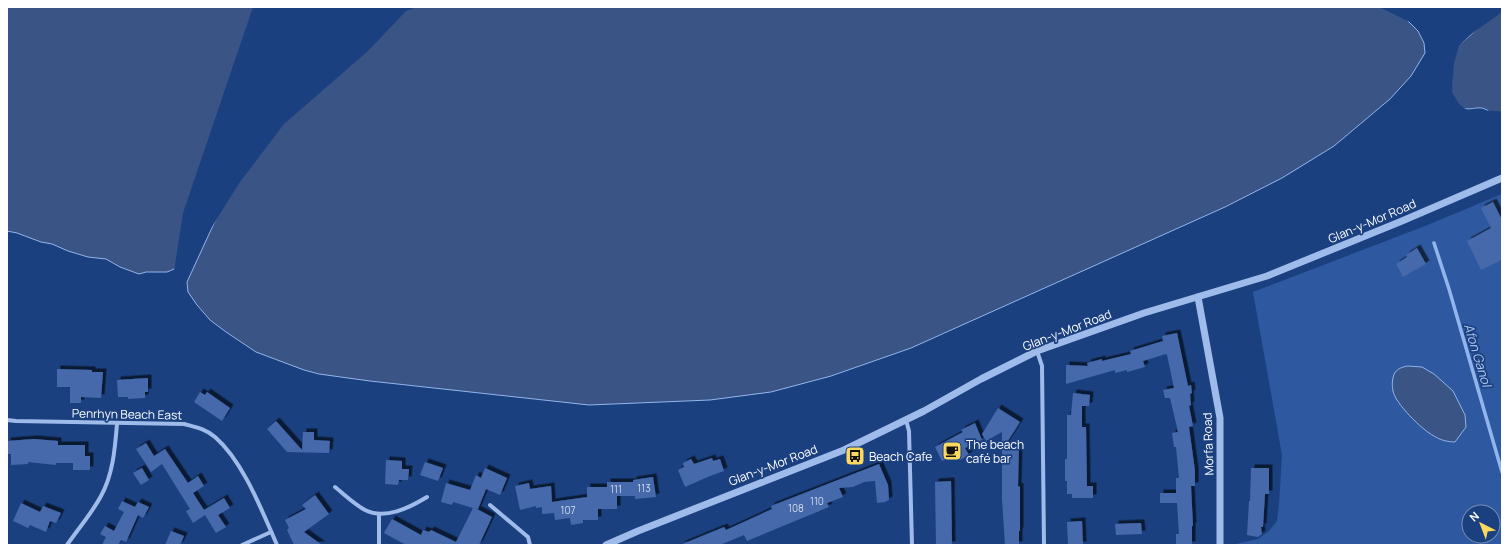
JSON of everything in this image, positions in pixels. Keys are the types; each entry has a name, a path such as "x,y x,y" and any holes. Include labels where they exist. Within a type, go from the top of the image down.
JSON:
{"street":[{"name":"Glan-y-Mor Road","path":"606,545 844,450 906,420 1036,351 1144,313 1267,276 1502,178"},
{"name":"Morfa Road","path":"1198,297 1220,418 1220,545"},
{"path":"1036,351 1042,366 1044,545"},
{"name":"Penrhyn Beach East","path":"7,420 16,422 184,424 199,428 214,436 228,451 241,469 277,545"},
{"path":"906,420 909,431 912,545"},
{"path":"68,545 102,496 110,474 118,424"},
{"path":"335,487 366,510 379,514 403,510 427,497"},
{"path":"490,505 528,537 530,545"},
{"path":"379,514 379,545"},
{"path":"242,545 271,532"}],"shaded area":[{"path":"7,7 374,7 295,45 233,149 179,267 167,272 146,272 139,274 120,267 106,259 88,257 52,244 7,231"},
{"path":"389,7 1394,7 1418,31 1424,43 1425,53 1411,76 1390,99 1334,146 1282,178 1225,207 911,348 831,376 771,392 710,400 589,405 370,381 319,374 304,370 256,352 226,332 210,320 188,292 187,282 233,182 325,75"},
{"path":"1502,7 1502,128 1487,110 1483,108 1462,108 1451,100 1453,53 1456,48"},
{"path":"1502,194 1502,545 1231,545 1258,539 1269,531 1277,521 1279,504 1282,455 1253,292 1425,226"},
{"path":"1408,366 1422,367 1434,374 1453,391 1465,415 1466,427 1455,442 1441,440 1429,433 1410,416 1395,396 1392,383 1394,375 1398,369"}],"pier":[{"path":"253,7 376,7 354,23 296,47 285,64 266,101 235,150 222,177 202,235 190,259 180,269 174,271 183,213"},
{"path":"386,7 417,7 406,11 368,51 284,124 240,182 208,233 231,181 274,114 323,74"},
{"path":"1379,7 1397,7 1414,24"},
{"path":"1421,7 1443,7 1450,21 1454,7 1476,7 1462,18 1441,27"},
{"path":"1492,7 1502,7 1502,12 1470,35 1459,46 1454,63 1452,92 1459,104 1467,110 1499,111 1502,114 1502,130 1485,111 1467,111 1456,108 1450,101 1447,93 1451,53 1454,47"}],"building":[{"path":"1493,202 1502,220 1502,260 1481,270 1467,241 1491,228 1481,208"},
{"path":"1417,248 1426,264 1403,277 1396,264"},
{"path":"1177,333 1188,386 1191,385 1192,393 1190,394 1191,405 1189,406 1193,426 1189,427 1195,471 1195,486 1191,486 1193,526 1192,545 1176,545 1176,534 1179,534 1177,503 1160,503 1160,493 1176,493 1176,478 1179,478 1176,447 1174,447 1172,433 1178,432 1170,398 1165,398 1163,390 1174,388 1167,355 1166,354 1143,361 1145,367 1127,372 1127,370 1115,373 1115,370 1066,384 1066,365 1088,366 1087,363 1131,354 1130,351 1163,341 1162,336"},
{"path":"57,369 92,370 92,372 103,372 101,398 81,397 81,403 70,403 70,387 57,387"},
{"path":"148,378 148,392 145,392 145,398 128,399 128,397 118,397 117,380"},
{"path":"200,392 205,395 207,392 230,408 222,421 194,402"},
{"path":"1073,393 1090,395 1089,406 1082,406 1082,427 1086,427 1087,486 1093,486 1093,498 1072,498 1072,494 1067,494 1067,481 1065,481 1065,459 1067,459 1067,415 1071,415"},
{"path":"998,408 1020,422 1004,447 1019,447 1019,545 1005,545 1002,499 1002,432 986,441 982,434"},
{"path":"276,421 302,450 303,432 314,432 314,440 330,441 329,453 287,452 267,429"},
{"path":"975,423 982,440 965,448 969,455 960,460 956,454 942,461 935,447 963,432 961,430"},
{"path":"34,439 58,441 58,445 85,445 85,456 90,456 90,470 73,470 73,463 56,463 56,465 28,462 28,464 11,465 11,454 8,454 7,441"},
{"path":"146,443 154,456 165,449 188,483 198,476 204,486 193,493 204,510 224,498 230,508 218,515 226,527 216,533 205,515 193,523 186,511 190,509 162,464 151,472 136,449"},
{"path":"712,458 713,461 720,459 724,471 685,487 678,470 684,467 683,463 691,459 694,464"},
{"path":"386,460 402,461 402,469 409,469 408,480 399,480 398,485 385,484"},
{"path":"425,462 443,468 438,481 420,475"},
{"path":"879,464 888,485 889,500 885,502 877,503 875,481 864,482 853,487 839,488 843,497 827,503 829,507 747,541 744,535 720,545 680,545 724,527 726,530 772,509 771,506"},
{"path":"142,468 149,480 141,485 133,473"},
{"path":"485,468 507,478 500,495 486,489 478,509 475,508 492,517 479,545 406,545 384,533 392,519 421,535 423,530 429,532 431,530 456,542 473,508 453,502 452,505 441,502 446,483 470,490 476,475 481,478"},
{"path":"1251,468 1269,468 1269,494 1265,494 1263,527 1261,527 1262,534 1258,537 1247,535"},
{"path":"653,477 656,497 635,499 635,496 617,496 617,509 598,509 598,520 583,520 583,523 571,525 570,518 555,520 554,513 542,514 542,507 536,508 536,506 520,510 515,486 529,483 530,489 551,486 552,502 587,497 587,487 607,487 607,482 633,482 633,480"},
{"path":"951,481 952,545 936,545 935,482"},
{"path":"315,495 329,514 304,532 322,545 294,545 287,530 289,528 285,520 306,509 302,505"},
{"path":"122,501 135,507 138,502 149,507 143,518 138,515 126,542 121,540 118,545 102,545 106,537 100,534 105,526 114,531 124,512 118,509"},
{"path":"21,503 40,512 43,506 61,513 56,523 50,521 46,532 30,525 28,528 13,521"},
{"path":"1082,521 1083,545 1068,545 1067,522"},
{"path":"1141,523 1142,534 1116,535 1115,524"},
{"path":"171,531 184,536 180,545 165,545"}],"waterway":[{"name":"Afon Ganol","path":"1434,243 1449,289 1502,472"}],"place":[{"name":"The beach café bar","path":"952,451"},
{"name":"Beach Cafe","path":"855,456"}]}
